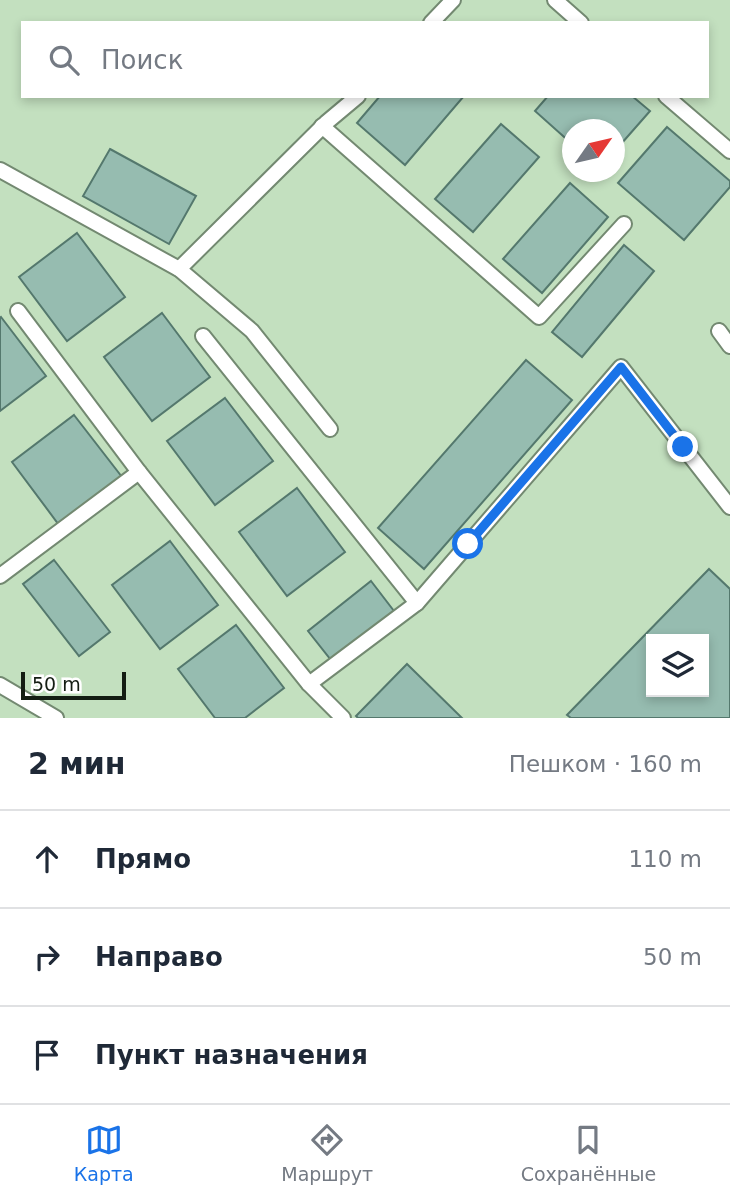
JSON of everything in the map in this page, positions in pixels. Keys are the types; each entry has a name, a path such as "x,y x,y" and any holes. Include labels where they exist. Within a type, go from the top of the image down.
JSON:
{"lane":[{"path":"433,21 453,0"},
{"path":"555,0 579,21"},
{"path":"179,268 322,127 356,98"},
{"path":"668,98 730,151"},
{"path":"322,127 539,317 624,224"},
{"path":"0,170 179,268 252,331 330,429"},
{"path":"18,310 139,472 309,684 342,718"},
{"path":"719,331 730,346"},
{"path":"203,335 417,603"},
{"path":"309,684 417,603 621,367 730,507"},
{"path":"0,576 139,472"},
{"path":"0,685 56,718"}],"shaded area":[{"path":"0,0 730,0 730,718 0,718"}],"building":[{"path":"378,98 462,98 405,165 357,123"},
{"path":"546,98 634,98 650,111 625,139 625,119 562,119 562,135 535,111"},
{"path":"501,124 539,157 473,232 435,199"},
{"path":"667,127 730,181 730,187 684,240 618,183 625,182 625,175"},
{"path":"110,149 196,196 169,244 83,196"},
{"path":"570,183 608,217 542,293 503,259"},
{"path":"77,233 125,297 67,341 19,277"},
{"path":"624,245 654,271 582,357 552,332"},
{"path":"162,313 210,377 152,421 104,357"},
{"path":"0,318 46,376 0,411"},
{"path":"526,360 572,400 424,569 378,528"},
{"path":"225,398 273,461 215,505 167,441"},
{"path":"74,415 122,477 59,525 12,462"},
{"path":"297,488 345,552 287,596 239,532"},
{"path":"170,541 218,605 160,649 112,585"},
{"path":"54,560 110,632 79,656 23,584"},
{"path":"709,569 730,589 730,718 571,718 567,715"},
{"path":"371,581 394,611 331,660 308,631"},
{"path":"236,625 284,688 245,718 215,718 178,669"},
{"path":"407,664 462,718 358,718 356,716"}],"route":[{"path":"468,544 621,367 683,447"}]}
